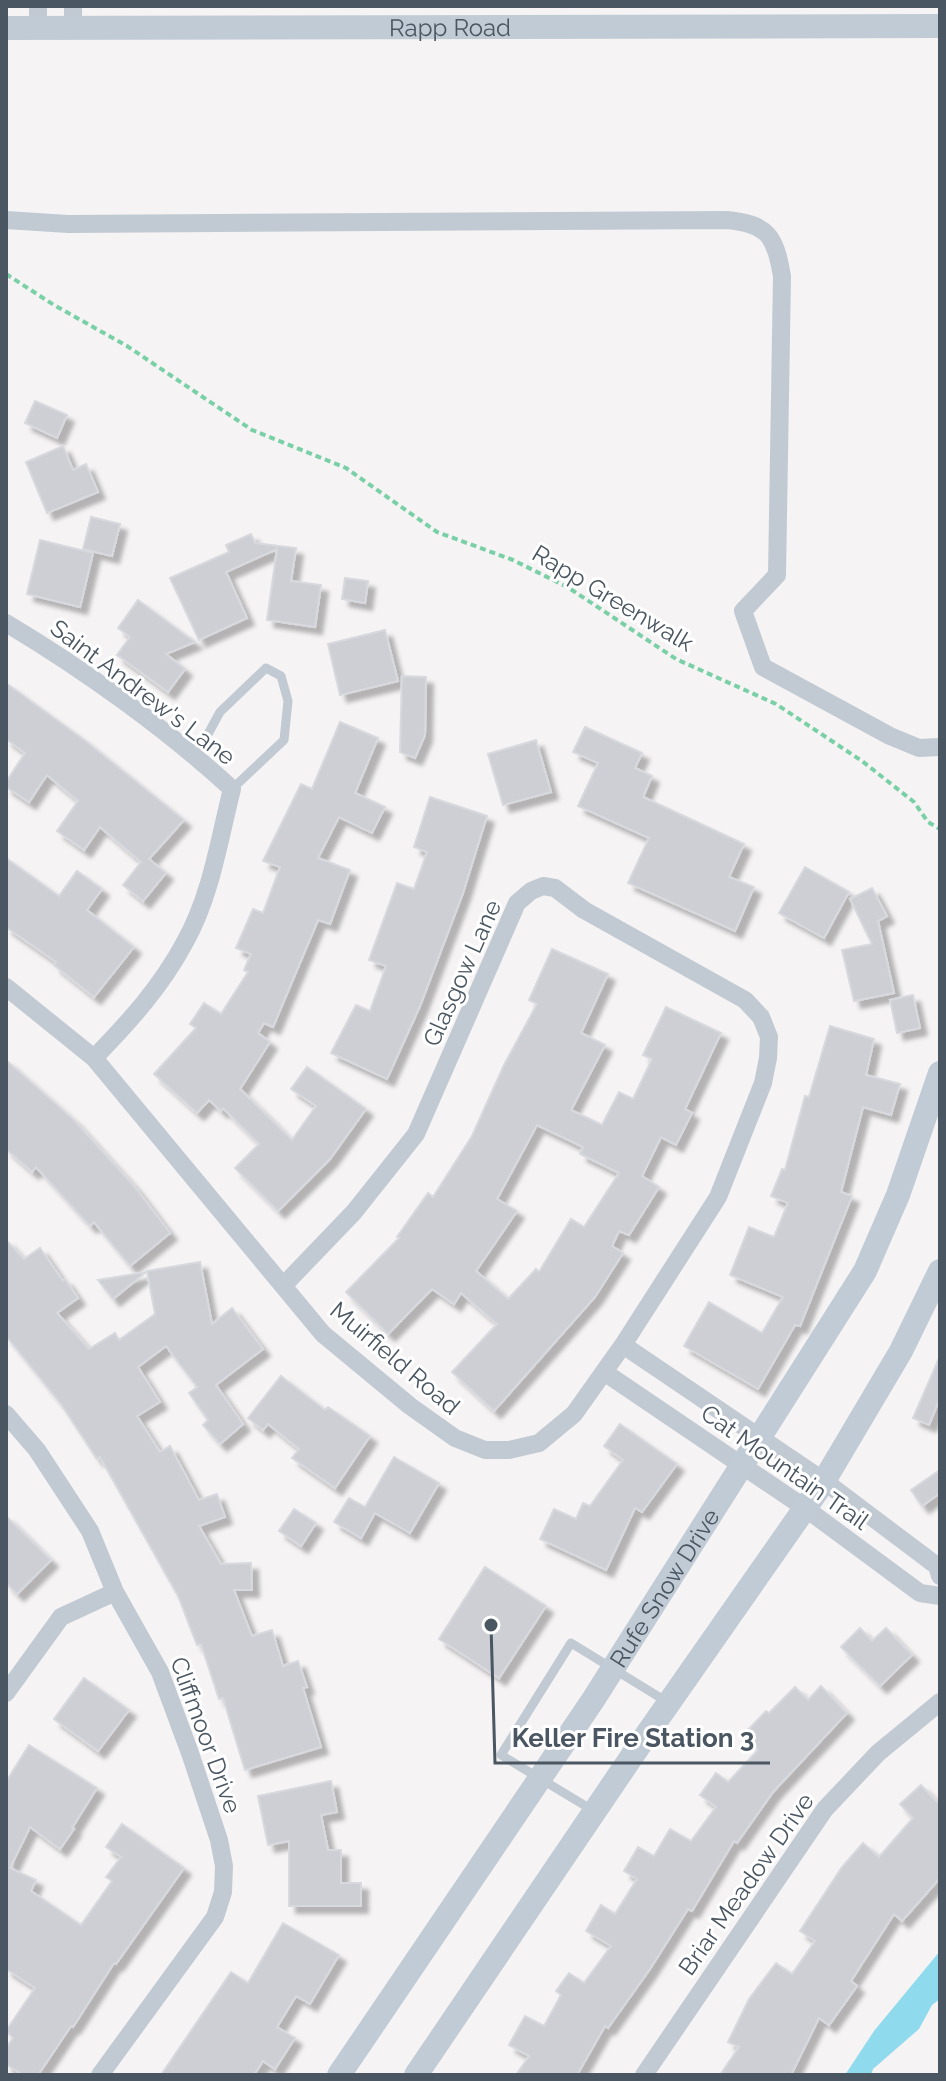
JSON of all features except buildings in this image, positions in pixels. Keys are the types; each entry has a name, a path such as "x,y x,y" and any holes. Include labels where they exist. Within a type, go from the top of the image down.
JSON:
{"main road":[{"name":"Rapp Road","path":"6,28 38,17 940,26"},
{"name":"Rufe Snow Drive","path":"339,2075 613,1668 865,1271 898,1195 940,1073"},
{"path":"416,2075 594,1811 824,1481 901,1351 940,1271"}],"street":[{"path":"6,220 68,224 752,222 766,232 777,251 782,276 777,575 743,611 763,667 890,736 919,748 940,747"},
{"name":"Saint Andrew's Lane","path":"6,623 39,643 196,756 232,789 205,893 186,941 143,1008 94,1058"},
{"name":"Glasgow Lane","path":"283,1286 354,1212 416,1134 517,903 531,891 543,886 555,888 584,910 745,1000 761,1017 769,1037 768,1058"},
{"name":"Muirfield Road","path":"6,987 94,1058 323,1334 410,1406 455,1438 485,1450 509,1450 539,1443 574,1414 623,1345 718,1197 763,1083 768,1058"},
{"name":"Cat Mountain Trail","path":"623,1345 824,1481 937,1566 940,1576"},
{"name":"Cat Mountain Trail","path":"604,1372 805,1508 920,1593 940,1596"},
{"name":"Cliffmoor Drive","path":"6,1414 37,1450 90,1531 115,1592 160,1672 219,1840 224,1866 223,1892 215,1917 100,2075"},
{"path":"6,1693 61,1617 115,1592"},
{"name":"Briar Meadow Drive","path":"644,2075 825,1809 878,1753 940,1702"}],"lane":[{"path":"196,756 220,712 266,668 281,676 288,701 284,740 232,789"},
{"path":"594,1811 501,1755 571,1643 669,1703"}],"path":[{"name":"Rapp Greenwalk","path":"6,274 127,346 252,430 346,468 437,532 513,560 569,588 676,659 776,704 862,761 914,802 928,822 940,829"}],"water":[{"path":"940,1951 940,1999 932,2005 919,2029 873,2069 871,2075 845,2075 874,2031"}],"place":[{"name":"Keller Fire Station 3","path":"491,1625"}]}
